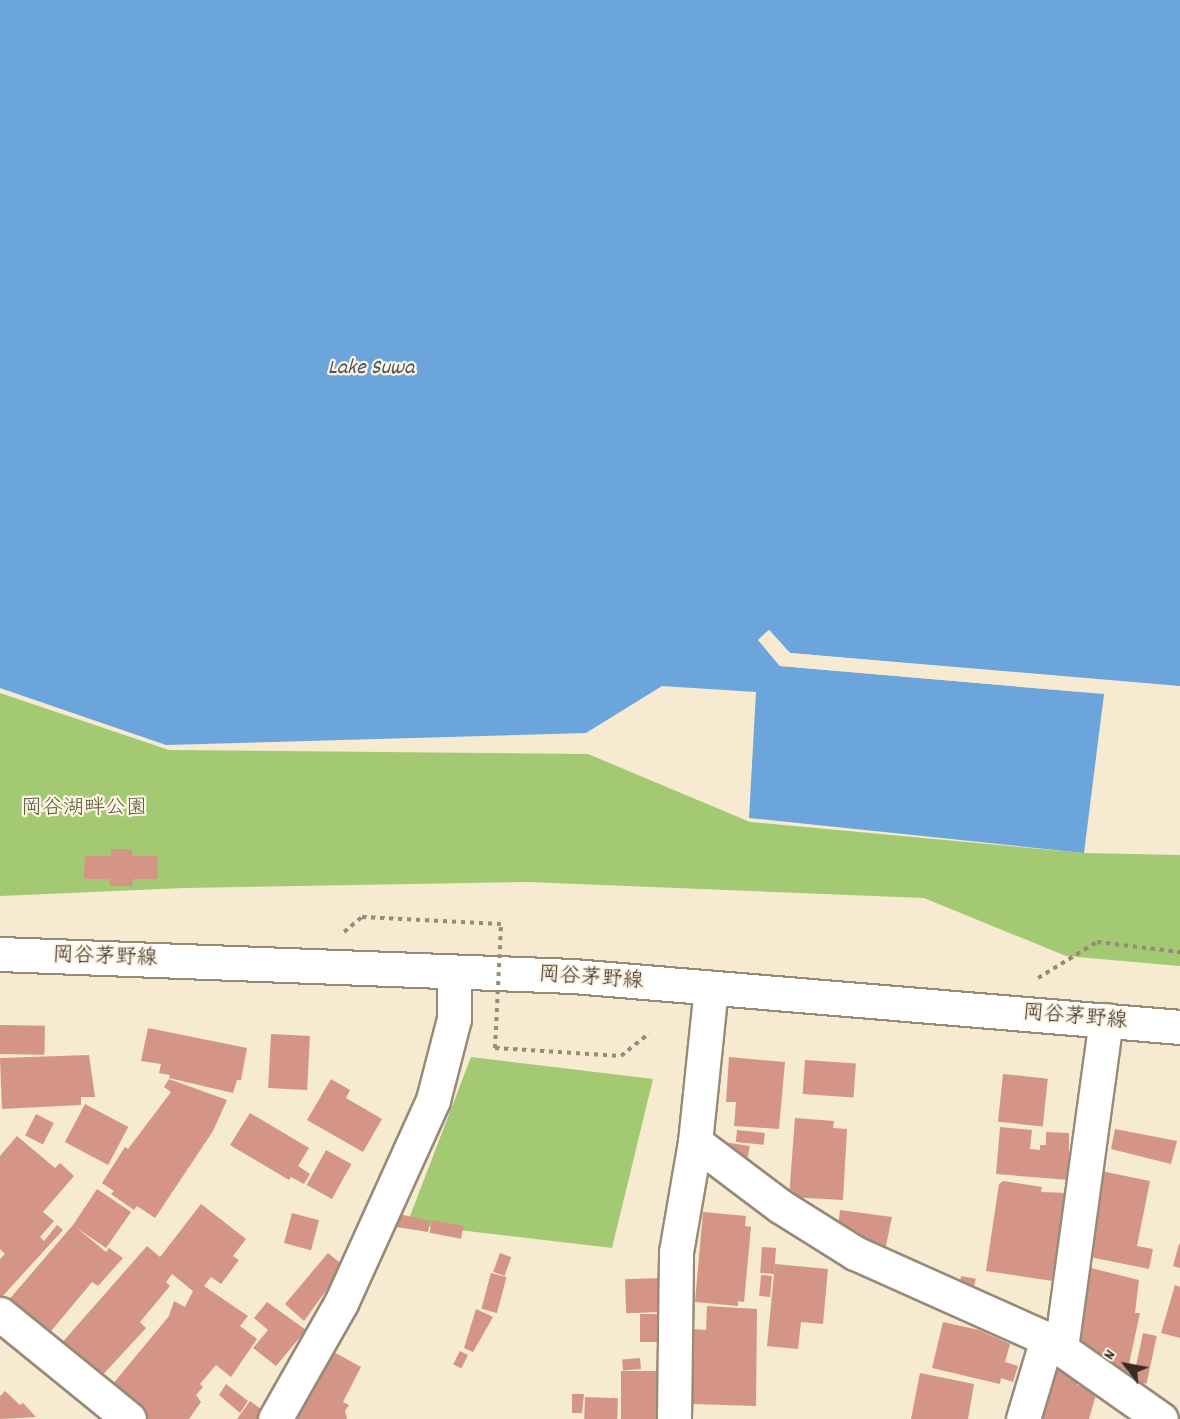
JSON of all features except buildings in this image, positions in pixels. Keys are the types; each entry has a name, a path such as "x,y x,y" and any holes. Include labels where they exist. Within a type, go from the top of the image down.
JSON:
{"street":[{"name":"岡谷茅野線","path":"0,954 573,976 1180,1027"},
{"path":"275,1419 341,1303 433,1100 454,1019 454,973"},
{"path":"674,1419 676,1252 694,1142 711,988"},
{"path":"1023,1419 1054,1343 1106,1020"},
{"path":"694,1142 780,1206 855,1253 1054,1343 1161,1419"},
{"path":"0,1314 129,1419"}],"path":[{"path":"344,932 362,917 501,924 495,1048 621,1056 649,1033"},
{"path":"1032,981 1097,942 1180,952"}],"green space":[{"name":"岡谷湖畔公園","path":"0,693 169,750 588,754 750,822 1084,853 1180,855 1180,966 1066,956 924,898 528,882 184,888 0,896"},
{"path":"471,1057 653,1079 612,1248 407,1224"}],"water":[{"name":"Lake Suwa","path":"0,0 1180,0 1180,686 790,653 769,630 758,640 780,666 1104,694 1084,853 749,818 756,692 662,686 586,733 166,745 0,688"}],"pier":[{"path":"769,630 790,653 1105,681 789,656 769,634 762,640 781,663 1104,694 780,666 758,640"}]}
